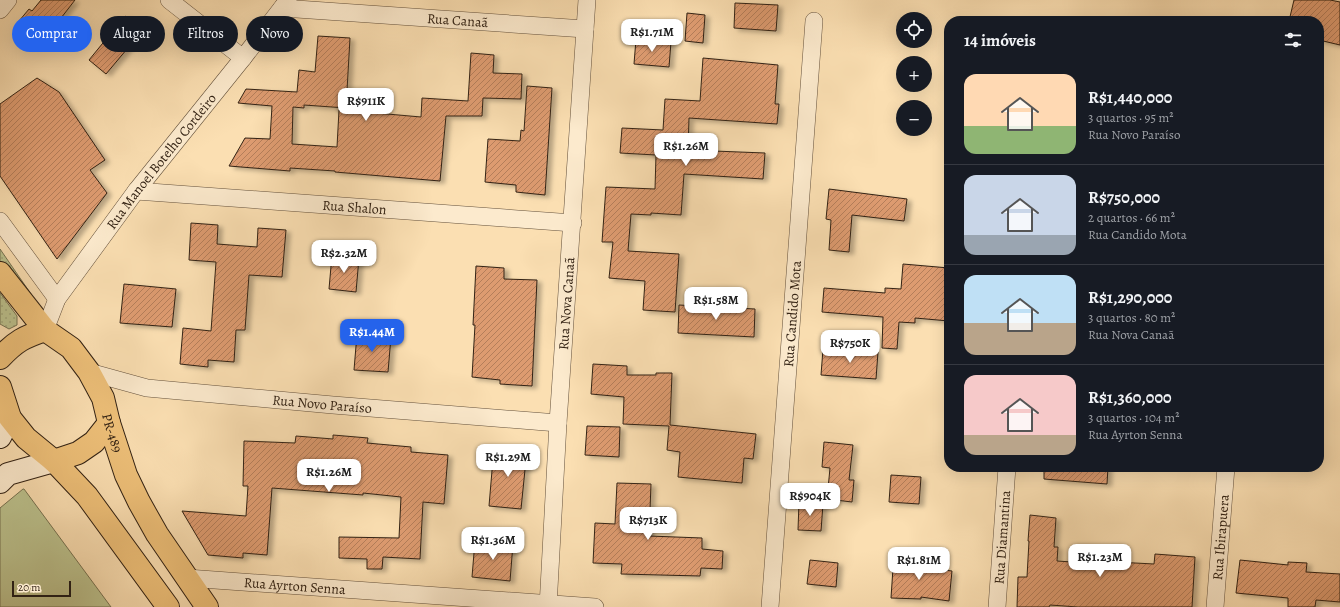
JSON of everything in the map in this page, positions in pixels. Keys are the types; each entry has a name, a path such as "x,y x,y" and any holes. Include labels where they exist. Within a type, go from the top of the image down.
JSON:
{"main road":[{"name":"PR-489","path":"0,273 45,330 71,348 89,372 103,398 109,423 126,475 139,502 157,534 207,607"},
{"path":"0,358 12,345 26,336 45,330"},
{"path":"0,389 10,418 26,438 54,461 86,496 168,607"},
{"path":"54,461 78,453 94,442 109,423"}],"street":[{"path":"0,10 8,0"},
{"path":"169,0 244,58"},
{"name":"Rua Nova Canaã","path":"548,606 558,423 573,223 587,0"},
{"name":"Rua Manoel Botelho Cordeiro","path":"45,330 57,299 136,192 244,58 285,4"},
{"name":"Rua Canaã","path":"285,4 585,29"},
{"name":"Rua Candido Mota","path":"770,607 814,22"},
{"name":"Rua Shalon","path":"136,192 573,223"},
{"path":"0,220 57,299"},
{"name":"Rua Novo Paraíso","path":"89,372 147,388 332,405 558,423"},
{"path":"0,437 10,418"},
{"path":"4,478 54,461"},
{"name":"Rua Diamantina","path":"997,607 1007,472"},
{"name":"Rua Ibirapuera","path":"1215,607 1226,472"},
{"name":"Rua Ayrton Senna","path":"187,578 548,606 595,607"}],"green space":[{"path":"0,249 31,294 26,298 0,264"},
{"path":"0,293 17,316 17,325 9,329 0,324"},
{"path":"23,489 111,607 0,607 0,508"}],"building":[{"path":"41,0 75,0 63,16 23,16 29,9 32,11"},
{"path":"1294,0 1330,0 1340,2 1340,45 1324,41 1324,16 1290,16"},
{"path":"735,3 778,5 776,31 734,28"},
{"path":"687,13 705,15 703,43 685,41"},
{"path":"318,36 350,38 346,108 304,105 304,108 293,107 292,144 337,147 339,110 421,117 422,98 468,101 471,53 494,55 493,73 522,74 521,99 483,98 482,116 446,116 440,181 335,171 290,168 290,171 229,166 245,138 270,139 272,106 238,103 246,89 297,92 299,70 315,72"},
{"path":"636,39 671,42 669,67 634,64"},
{"path":"100,47 100,52 124,52 106,74 89,60"},
{"path":"703,58 778,65 775,104 779,104 777,124 689,118 688,150 765,153 763,179 684,174 681,215 651,213 651,215 631,214 628,251 679,254 675,312 643,310 645,281 609,278 613,242 602,242 606,187 655,189 656,155 620,153 622,128 663,130 665,99 700,101"},
{"path":"37,78 59,92 105,160 90,170 107,193 57,259 0,176 0,104"},
{"path":"527,86 552,88 545,195 516,192 516,185 485,182 488,139 520,141 521,130 524,131"},
{"path":"829,189 907,199 904,221 852,215 849,252 829,250 831,220 826,219"},
{"path":"191,223 218,225 217,244 257,247 258,228 286,230 282,277 249,275 245,330 236,330 234,362 208,360 208,367 180,364 183,328 211,331 216,262 189,260"},
{"path":"332,255 359,258 356,292 329,289"},
{"path":"903,264 944,268 944,321 915,318 915,323 899,322 897,349 882,348 883,317 822,312 824,288 885,293 885,288 901,289"},
{"path":"476,266 504,268 504,279 537,280 532,386 500,384 500,380 472,377"},
{"path":"124,284 176,289 172,327 120,323"},
{"path":"679,305 755,309 754,337 678,333"},
{"path":"357,334 391,337 388,372 354,370"},
{"path":"823,349 878,352 876,379 821,375"},
{"path":"593,364 627,366 627,375 656,375 656,373 672,373 670,425 756,434 753,459 744,458 742,483 678,477 680,452 667,450 669,426 623,424 624,397 591,394"},
{"path":"587,426 620,427 619,457 585,455"},
{"path":"333,435 368,438 367,443 411,447 411,452 448,455 444,504 423,502 420,559 383,557 382,569 367,569 367,559 339,558 339,537 399,538 401,497 363,493 363,495 272,488 267,555 243,553 243,558 208,555 182,511 246,516 248,486 243,486 244,441 295,443 296,436 333,439"},
{"path":"824,442 853,445 849,480 854,480 852,502 827,499 830,468 822,467"},
{"path":"494,447 527,450 521,509 489,506"},
{"path":"1044,472 1108,472 1107,484 1044,479"},
{"path":"891,475 921,477 919,504 889,502"},
{"path":"617,483 651,484 649,536 702,538 702,549 723,551 722,569 701,568 700,576 621,574 622,564 593,563 595,523 615,524"},
{"path":"799,502 823,504 821,531 798,530"},
{"path":"1030,515 1056,518 1054,547 1058,547 1057,561 1116,565 1116,562 1154,564 1155,554 1195,557 1192,607 1078,607 1050,605 1049,607 1017,607 1018,577 1027,577"},
{"path":"475,541 513,544 510,581 472,577"},
{"path":"894,553 912,554 911,566 952,571 949,601 921,597 921,599 891,598"},
{"path":"810,560 838,563 836,587 807,584"},
{"path":"1240,560 1288,565 1288,562 1307,563 1306,572 1340,574 1340,602 1316,600 1315,607 1288,607 1288,598 1236,593"}]}
